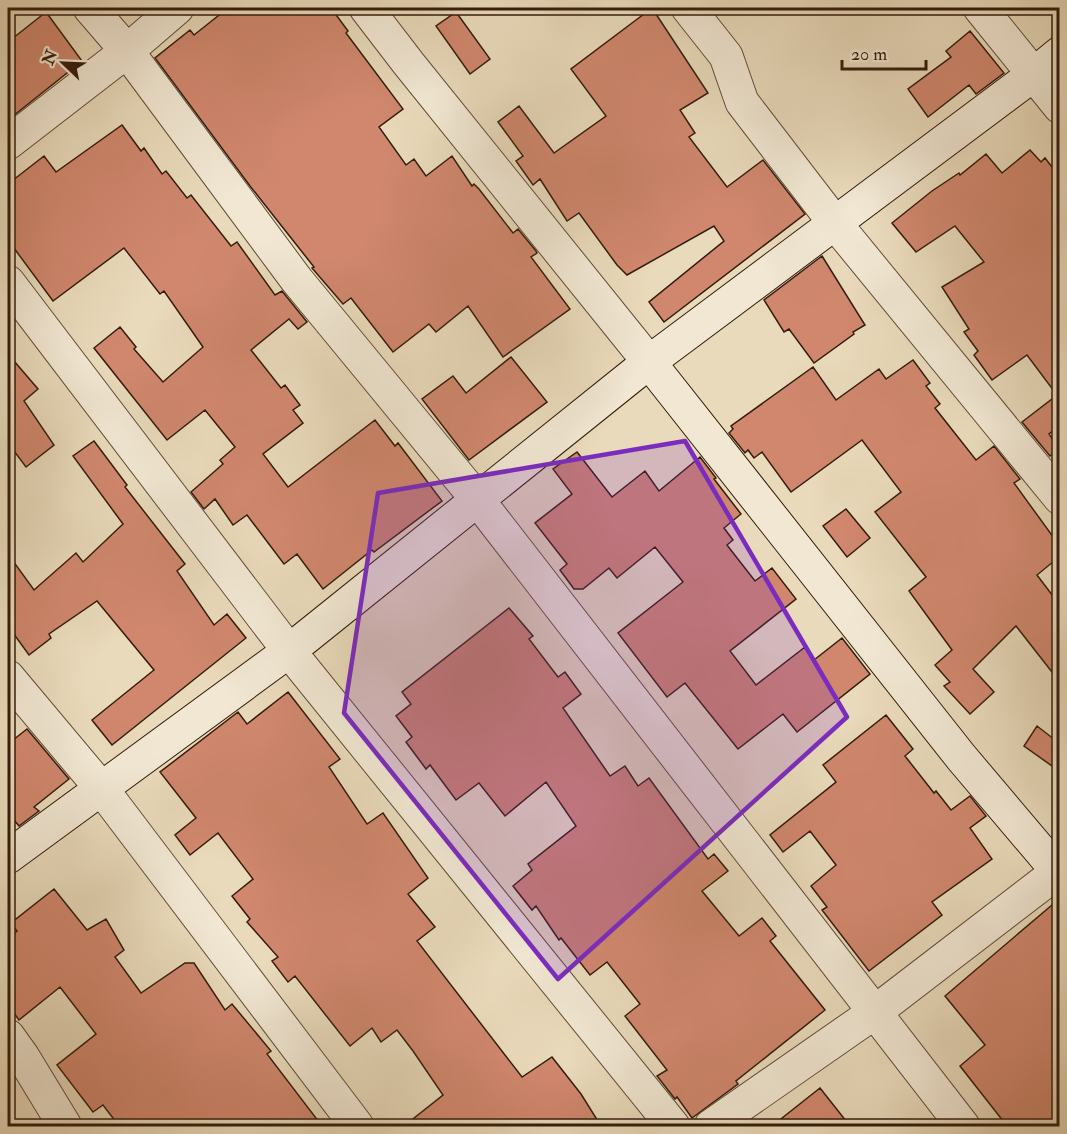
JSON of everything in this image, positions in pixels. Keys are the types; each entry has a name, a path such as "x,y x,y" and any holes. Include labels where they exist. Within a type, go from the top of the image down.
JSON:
{"street":[{"path":"90,8 127,51 296,279 477,499 963,1126"},
{"path":"8,143 127,51 177,8"},
{"path":"366,8 961,757 1059,872 875,1012 711,1126"},
{"path":"688,8 726,56 742,102 834,222 1059,498"},
{"path":"980,8 1059,107"},
{"path":"8,857 289,651 649,362 1033,75 1059,53"},
{"path":"8,282 289,651 673,1126"},
{"path":"8,677 101,788 357,1126"},
{"path":"8,1036 65,1126"}],"highlighted area":[{"path":"685,441 847,717 558,979 344,713 378,493"}],"building":[{"path":"228,8 331,8 348,31 346,33 403,109 379,127 406,165 414,159 426,176 452,156 472,186 474,184 479,189 513,233 518,229 536,251 537,253 531,257 570,309 503,357 468,306 436,332 429,324 393,352 351,298 343,304 312,268 314,267 250,186 155,58 190,30 194,35"},
{"path":"652,8 708,93 680,110 695,133 689,137 727,187 763,160 805,214 664,322 649,302 724,241 714,226 627,275 579,213 567,221 540,179 533,185 516,161 523,156 498,122 519,106 554,153 606,116 571,69"},
{"path":"46,12 82,61 8,120 8,42"},
{"path":"456,12 490,59 470,74 436,26"},
{"path":"970,31 1004,73 976,94 969,85 928,117 908,89 951,57 946,51"},
{"path":"122,125 141,151 144,148 162,174 166,171 187,198 191,195 231,246 237,242 275,295 282,291 307,322 298,329 289,319 251,350 281,388 285,385 300,405 293,410 303,423 263,454 288,487 375,420 395,446 398,443 442,501 374,552 372,550 323,589 297,554 284,564 247,515 233,525 215,499 204,509 191,492 223,464 220,460 235,447 205,410 167,440 94,348 120,327 136,347 134,349 163,382 203,347 164,291 160,294 124,248 53,301 8,240 8,184 44,156 56,172"},
{"path":"1030,150 1041,162 1045,158 1059,176 1059,426 1049,434 1059,449 1050,456 1022,422 1057,395 1027,355 992,380 974,355 978,351 964,332 969,329 942,287 984,262 955,226 916,252 892,223 932,191 959,173 960,175 986,154 1002,173"},
{"path":"822,256 865,325 814,363 789,329 784,332 764,300"},
{"path":"8,354 38,389 24,401 54,445 26,467 8,443"},
{"path":"511,357 547,402 469,460 422,399 453,376 466,393"},
{"path":"913,360 930,383 926,386 940,404 935,408 976,460 994,446 1020,479 1014,483 1059,545 1059,557 1037,575 1059,604 1059,681 1016,626 973,669 994,692 970,714 944,686 950,682 935,665 952,650 909,591 926,577 875,512 901,492 862,440 791,492 762,452 754,458 748,450 745,453 729,433 733,429 731,426 813,367 836,400 879,369 886,379"},
{"path":"94,441 127,485 125,487 185,564 177,571 214,625 227,614 246,638 112,745 92,720 154,670 97,601 49,634 51,638 29,655 8,626 8,554 34,590 76,553 83,562 123,524 73,456"},
{"path":"577,452 612,497 645,471 659,491 700,457 741,514 724,528 733,540 727,545 755,581 772,568 796,599 730,651 756,685 805,647 814,660 842,638 870,674 797,732 783,714 738,749 685,683 667,697 618,633 683,582 655,547 617,578 609,568 583,589 574,589 560,570 567,564 535,523 572,494 553,469"},
{"path":"846,509 870,538 847,557 823,526"},
{"path":"509,608 533,636 529,639 558,677 565,672 581,694 563,708 610,776 625,766 638,786 649,778 708,859 714,854 728,871 702,891 739,936 762,918 776,936 770,941 825,1010 736,1081 738,1084 692,1118 677,1097 675,1099 657,1076 667,1070 625,1016 640,1004 607,962 590,975 561,938 559,940 536,906 532,910 513,886 532,870 528,864 576,826 546,782 505,816 479,783 456,800 430,765 426,769 406,742 412,737 396,716 411,704 402,692"},
{"path":"288,692 340,759 329,767 367,824 383,813 428,878 408,894 435,927 417,941 522,1077 552,1057 581,1094 601,1126 404,1126 443,1095 397,1030 381,1042 372,1028 350,1046 295,976 288,982 272,961 278,957 247,922 250,919 232,896 253,879 218,833 190,855 175,835 196,818 160,772 238,712 247,724"},
{"path":"886,715 913,749 905,756 934,793 936,791 951,810 970,796 986,816 970,828 992,859 932,902 942,915 869,971 822,910 827,907 811,886 836,865 810,831 783,852 770,835 836,782 823,765"},
{"path":"1037,726 1059,743 1059,771 1024,746"},
{"path":"27,729 69,779 34,807 39,811 19,826 8,813 8,744"},
{"path":"54,889 87,930 106,919 124,950 115,957 141,993 185,963 194,963 225,1010 232,1004 271,1051 267,1054 322,1126 119,1126 103,1105 93,1112 57,1065 96,1034 60,987 19,1020 8,1005 8,938 17,931 11,923"},
{"path":"1059,899 1059,1126 1007,1126 960,1066 985,1045 945,996"},
{"path":"820,1088 850,1126 772,1126"}]}
